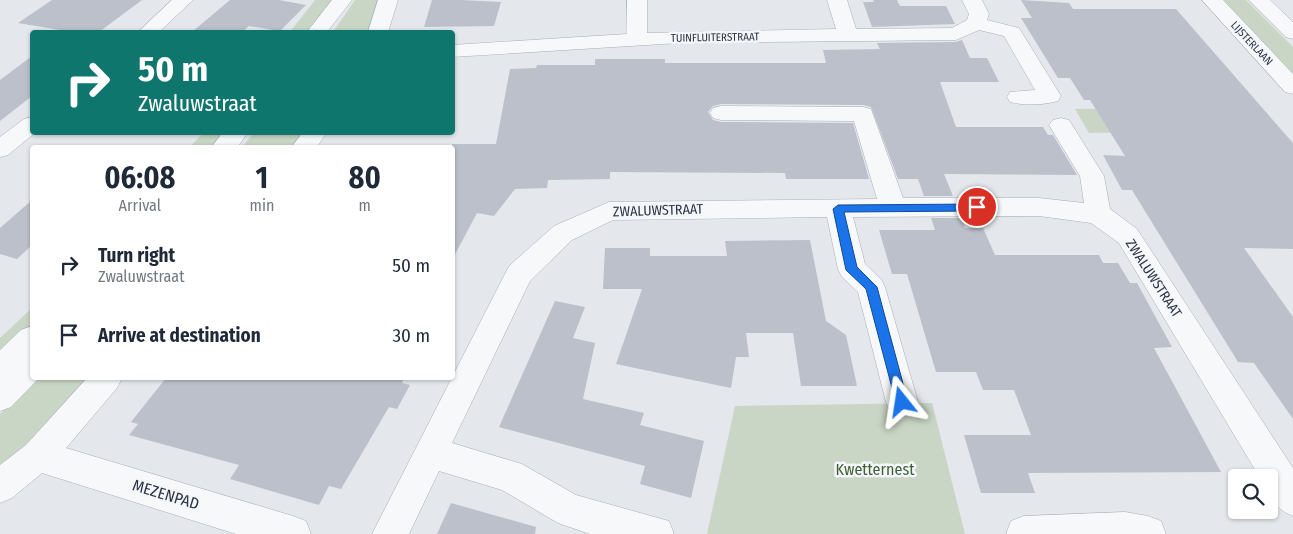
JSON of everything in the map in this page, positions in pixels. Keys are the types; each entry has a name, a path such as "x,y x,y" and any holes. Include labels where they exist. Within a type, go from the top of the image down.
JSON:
{"street":[{"path":"150,30 183,0"},
{"path":"320,30 342,0"},
{"path":"379,30 388,0"},
{"path":"637,39 638,0"},
{"path":"837,0 848,35"},
{"path":"972,0 979,14 976,23 1012,32 1050,96 1018,97"},
{"name":"LIJSTERLAAN","path":"1212,0 1293,86"},
{"path":"1259,0 1293,33"},
{"name":"TUINFLUITERSTRAAT","path":"455,51 637,39 956,34 976,23"},
{"path":"721,113 863,114 893,208"},
{"path":"1061,125 1092,176 1098,214"},
{"path":"0,149 30,126"},
{"path":"226,145 235,135"},
{"name":"ZWALUWSTRAAT","path":"390,534 519,274 563,233 609,211 1039,207 1098,214 1128,236 1293,499"},
{"path":"838,209 852,270 871,287 902,402"},
{"path":"0,369 30,341"},
{"path":"0,397 30,366"},
{"path":"0,486 38,456 104,380"},
{"path":"430,453 510,476 570,511 656,534"},
{"name":"MEZENPAD","path":"38,456 293,534"},
{"path":"1024,534 1125,530 1148,534"}],"green space":[{"path":"315,0 331,0 308,30 292,30"},
{"path":"355,0 381,0 369,30 334,30"},
{"path":"1222,0 1246,0 1293,47 1293,75"},
{"path":"1176,108 1194,131 1089,133 1075,109"},
{"path":"201,135 223,135 213,145 192,145"},
{"path":"252,135 304,135 295,145 244,145"},
{"path":"30,310 30,327 0,352 0,338"},
{"path":"33,380 86,380 44,428 0,468 0,414"},
{"name":"Kwetternest","path":"932,403 965,534 707,534 735,406"}],"building":[{"path":"52,0 142,0 102,30 60,30 18,23"},
{"path":"230,0 279,0 306,5 281,30 249,26 244,30 194,30"},
{"path":"432,0 501,2 494,26 424,27"},
{"path":"873,0 897,0 900,6 946,6 955,24 872,27 863,2 874,2"},
{"path":"1021,0 1069,3 1073,9 1176,9 1293,143 1293,249 1244,248 1293,317 1293,419 1254,363 1238,362 1132,190 1122,190 1103,155 1125,156 1090,100 1084,100 1070,78 1058,78 1021,18 1032,18"},
{"path":"962,40 970,58 987,58 999,82 940,82 956,127 1043,127 1048,135 1053,135 1077,175 944,174 953,196 924,196 918,179 898,179 871,107 863,105 721,104 713,106 708,112 713,120 721,122 853,123 869,179 786,179 785,173 610,172 610,179 548,180 547,188 515,189 494,216 477,213 455,254 455,145 452,144 496,144 510,69 536,68 537,65 595,65 595,59 665,59 665,63 826,63 823,50 880,49 877,43 956,42"},
{"path":"30,58 30,98 0,121 0,80"},
{"path":"30,202 30,247 17,259 0,254 0,228"},
{"path":"931,218 962,218 965,228 983,228 995,255 1099,255 1103,263 1118,263 1130,283 1137,283 1172,347 1154,348 1221,472 1028,473 1035,493 981,493 964,435 1031,435 1014,390 983,390 976,372 936,372 907,274 892,274 879,230 935,230"},
{"path":"810,240 826,321 846,335 857,386 801,386 793,333 746,333 749,357 736,357 731,388 616,364 642,289 603,289 605,248 650,248 650,256 727,256 725,241"},
{"path":"555,301 585,307 573,338 595,343 583,399 644,413 640,425 704,441 691,498 640,484 645,466 499,427"},
{"path":"164,380 403,380 402,383 410,385 397,409 389,407 341,489 329,486 319,505 230,479 239,465 129,435 138,424 131,422"},
{"path":"451,503 536,527 535,534 437,534"}],"route":[{"path":"902,402 871,287 852,270 838,209 977,207"}]}
